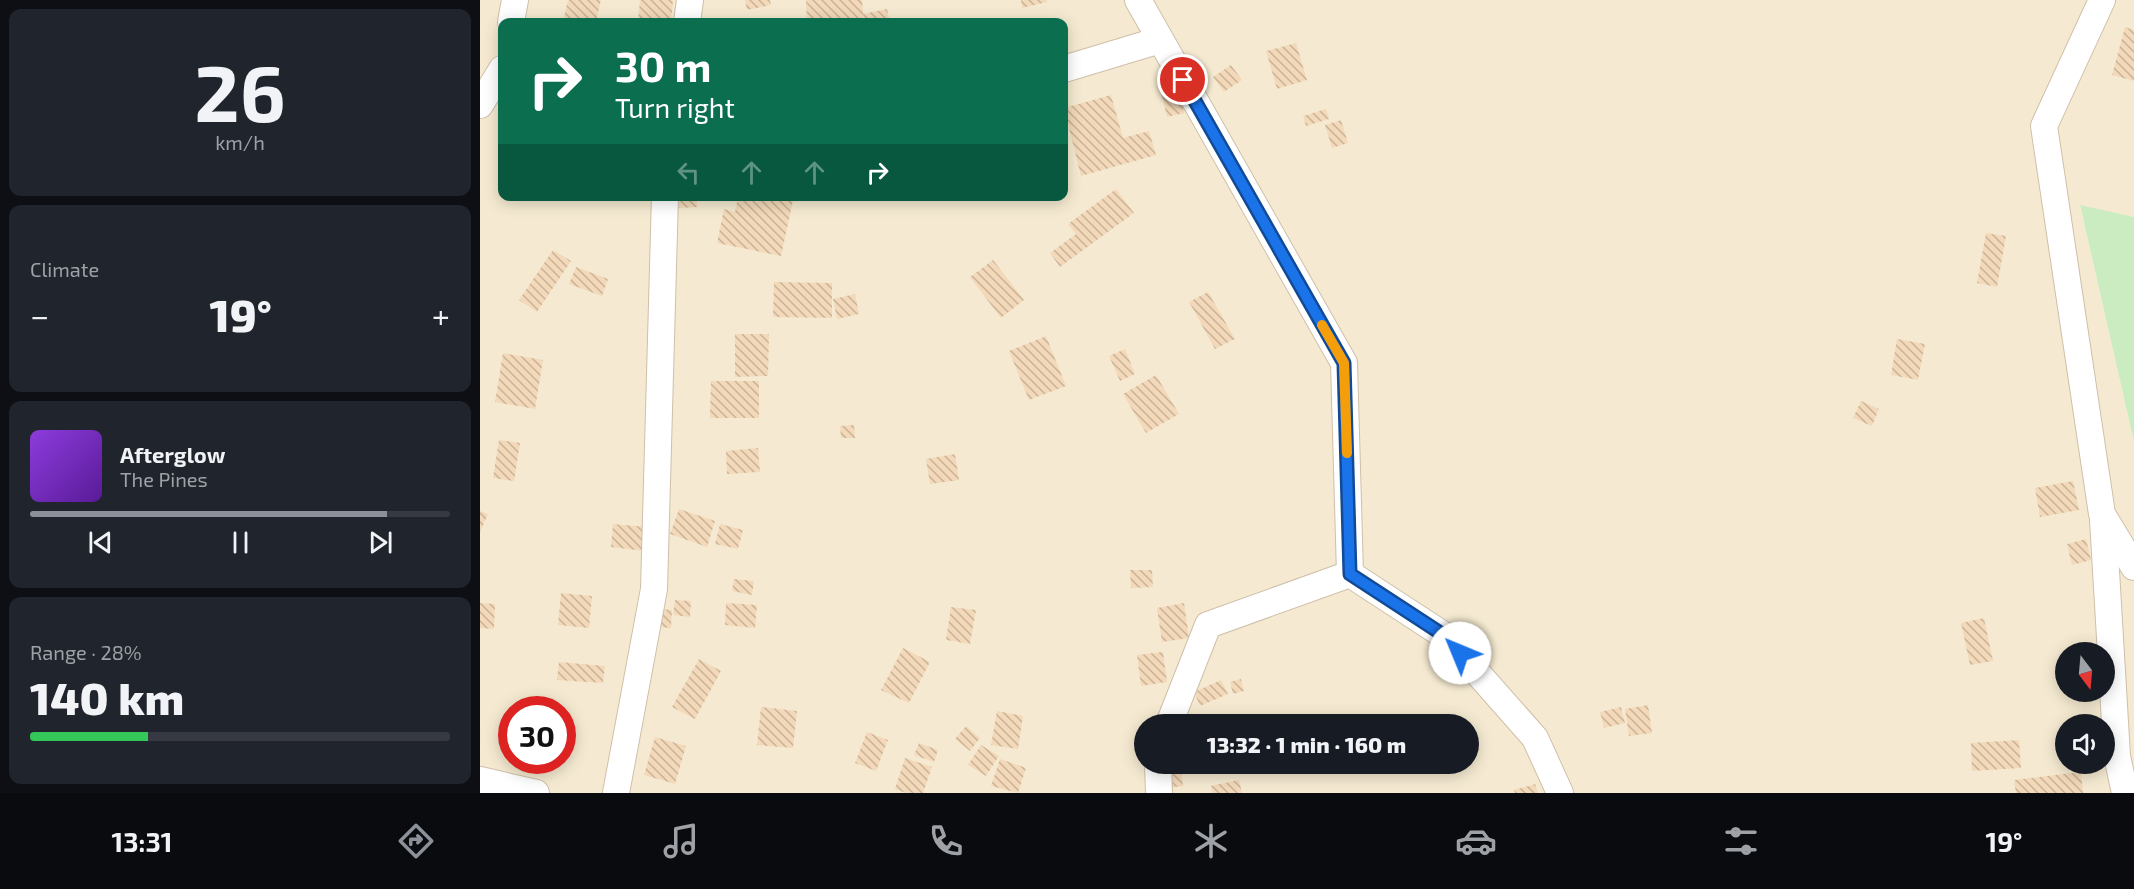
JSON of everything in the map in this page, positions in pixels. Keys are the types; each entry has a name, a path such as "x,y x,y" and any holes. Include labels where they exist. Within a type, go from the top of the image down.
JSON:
{"street":[{"path":"512,18 514,0"},
{"path":"688,18 690,0"},
{"path":"1138,0 1344,363 1350,574"},
{"path":"2102,0 2044,126 2102,514 2117,756 2125,793"},
{"path":"1068,68 1160,40"},
{"path":"480,105 498,76"},
{"path":"616,793 654,590 665,201"},
{"path":"2102,514 2134,567"},
{"path":"1173,714 1208,625 1350,574"},
{"path":"1350,574 1445,636 1535,738 1560,793"},
{"path":"1158,774 1159,793"},
{"path":"480,780 536,793"}],"shaded area":[{"path":"480,0 2134,0 2134,217 2080,206 2134,442 2134,793 480,793"}],"green space":[{"path":"2080,205 2134,217 2134,442"}],"building":[{"path":"568,0 601,0 597,18 564,18"},
{"path":"640,0 673,0 671,18 638,18"},
{"path":"745,0 770,0 771,5 747,10"},
{"path":"806,0 862,0 864,18 807,18"},
{"path":"1021,0 1046,0 1047,2 1022,8"},
{"path":"887,9 889,18 864,18 863,14"},
{"path":"2125,27 2134,30 2134,81 2112,75"},
{"path":"1296,43 1307,80 1277,89 1266,51"},
{"path":"1231,65 1242,80 1224,92 1213,77"},
{"path":"1178,87 1184,113 1167,117 1161,92"},
{"path":"1111,95 1123,138 1149,131 1156,155 1081,176 1068,124 1068,107"},
{"path":"1326,109 1329,119 1306,126 1303,116"},
{"path":"1341,120 1348,143 1332,148 1325,125"},
{"path":"1116,189 1134,213 1060,267 1050,253 1076,234 1068,224"},
{"path":"678,201 697,201 697,207 679,208"},
{"path":"737,201 793,201 781,256 717,243 724,209 735,212"},
{"path":"1986,233 2006,236 1997,287 1977,283"},
{"path":"553,250 571,261 537,312 519,300"},
{"path":"993,260 1024,300 1001,318 970,277"},
{"path":"576,267 608,279 602,296 569,284"},
{"path":"774,282 832,283 832,318 773,317"},
{"path":"1208,292 1235,339 1215,349 1189,302"},
{"path":"855,294 859,314 837,319 833,299"},
{"path":"735,334 769,334 768,376 735,377"},
{"path":"1046,336 1066,386 1029,400 1009,351"},
{"path":"1897,339 1925,344 1918,380 1891,375"},
{"path":"1125,349 1135,374 1120,381 1109,356"},
{"path":"503,353 543,360 535,409 495,402"},
{"path":"1156,375 1179,414 1146,433 1123,394"},
{"path":"711,381 759,381 759,418 710,418"},
{"path":"1861,401 1879,409 1872,426 1853,418"},
{"path":"854,425 855,438 841,438 840,426"},
{"path":"499,440 520,443 514,481 493,478"},
{"path":"758,448 760,472 727,474 726,451"},
{"path":"955,454 959,480 930,484 926,459"},
{"path":"2073,481 2079,510 2040,517 2035,488"},
{"path":"679,509 715,521 707,547 670,534"},
{"path":"480,511 488,514 480,532"},
{"path":"613,524 647,527 644,551 611,547"},
{"path":"720,524 743,530 738,549 715,544"},
{"path":"2086,539 2091,560 2072,565 2067,544"},
{"path":"1130,570 1152,570 1153,587 1131,588"},
{"path":"734,579 754,581 752,595 732,591"},
{"path":"561,593 592,596 589,628 558,625"},
{"path":"675,600 691,601 690,617 673,615"},
{"path":"480,603 495,604 494,629 480,628"},
{"path":"726,603 757,605 755,628 725,625"},
{"path":"1184,603 1189,638 1162,642 1157,608"},
{"path":"951,607 976,610 970,644 946,640"},
{"path":"659,609 672,610 671,628 658,627"},
{"path":"1984,618 1993,661 1970,665 1961,623"},
{"path":"903,648 930,662 909,703 881,690"},
{"path":"1163,652 1167,682 1141,686 1137,655"},
{"path":"699,659 721,671 695,719 672,707"},
{"path":"559,662 605,666 603,683 557,680"},
{"path":"1241,679 1244,691 1233,694 1230,682"},
{"path":"1221,680 1228,694 1200,706 1194,692"},
{"path":"1648,705 1652,733 1629,736 1625,709"},
{"path":"761,707 797,711 793,748 757,745"},
{"path":"1621,707 1625,723 1604,728 1600,712"},
{"path":"997,711 1023,716 1018,749 991,745"},
{"path":"966,726 980,738 970,751 955,739"},
{"path":"867,732 888,740 876,771 855,763"},
{"path":"655,737 686,746 675,784 644,775"},
{"path":"2019,740 2021,768 1972,771 1971,743"},
{"path":"919,743 938,750 934,762 914,755"},
{"path":"981,745 999,756 986,776 968,765"},
{"path":"905,758 932,767 923,793 906,793 895,789"},
{"path":"1000,759 1026,768 1018,793 991,786"},
{"path":"1164,774 1182,774 1183,786 1166,788"},
{"path":"2081,774 2083,793 2016,793 2014,780"},
{"path":"1239,780 1242,793 1212,793 1211,786"},
{"path":"1535,784 1538,793 1515,793 1514,790"}],"slow traffic":[{"path":"1322,325 1344,363 1347,453"}],"route":[{"path":"1183,80 1344,363 1350,574 1445,636 1460,653"}]}
